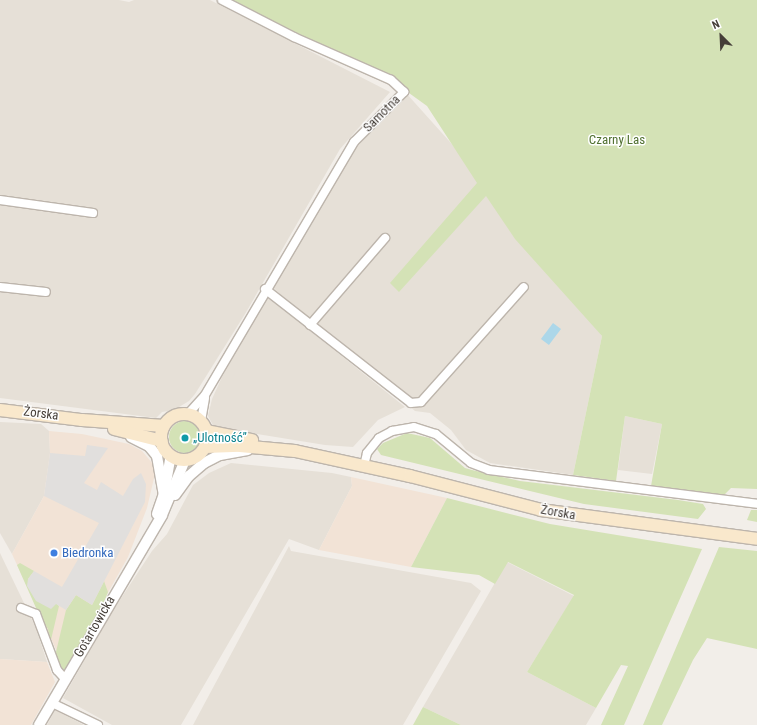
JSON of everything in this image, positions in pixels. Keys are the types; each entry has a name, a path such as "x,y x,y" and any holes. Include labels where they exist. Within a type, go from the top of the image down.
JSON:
{"main road":[{"name":"Żorska","path":"0,410 82,420 164,426"},
{"path":"188,414 204,426 205,447 197,456 185,460 171,456 162,441 164,426 176,416 188,414"},
{"name":"Żorska","path":"82,420 115,430 162,441"},
{"name":"Żorska","path":"204,426 275,442 315,455"},
{"name":"Żorska","path":"205,447 264,447 315,455 410,476 541,510 755,539"}],"street":[{"name":"Samotna","path":"188,414 205,395 265,289 354,142 404,92 391,80 294,37 222,0"},
{"path":"0,200 93,213"},
{"path":"310,324 385,238"},
{"path":"0,287 46,292"},
{"path":"265,289 411,403 421,402 524,287"},
{"name":"Samotna","path":"204,426 205,395"},
{"path":"364,466 367,453 379,438 392,431 414,427 436,434 471,463 489,470 757,504"},
{"path":"115,430 145,444 154,452 160,465 164,494"},
{"path":"168,504 189,476 204,463 220,455 264,447"},
{"name":"Gotartowicka","path":"152,530 164,494 171,456"},
{"name":"Gotartowicka","path":"39,725 168,504 185,460"},
{"path":"22,608 36,614 55,665 65,679"},
{"path":"52,703 98,725"}],"shaded area":[{"path":"0,0 119,0 129,2 134,0 210,0 390,92 340,149 245,314 195,394 189,401 174,410 162,412 156,418 0,398"},
{"path":"406,93 450,142 602,336 573,475 490,463 466,450 451,430 430,413 415,411 271,286 357,147"},
{"path":"267,296 405,407 378,420 353,447 325,445 214,427 208,416 212,399 222,377"},
{"path":"625,416 662,424 652,474 618,470"},
{"path":"0,422 41,424 49,431 50,453 44,496 12,554 0,533"},
{"path":"49,431 82,434 129,444 142,451 153,464 155,474 147,508 128,557 65,669 12,554 44,496 50,453"},
{"path":"87,445 108,448 84,483 97,490 101,482 123,496 133,479 141,473 146,484 145,502 92,605 76,595 66,610 56,604 51,609 36,601 27,586 28,579 34,571 62,587 99,523 44,496 50,453 85,456"},
{"path":"231,463 332,473 351,477 352,486 319,550 289,539 181,725 112,725 63,698 112,612 152,551 167,534 193,485 209,473"},
{"path":"351,477 447,498 411,567 319,550 352,486"},
{"path":"289,546 291,551 471,583 481,591 403,725 193,725"},
{"path":"0,553 36,628 47,662 0,659"},
{"path":"507,562 574,596 527,672 596,708 586,725 461,725 423,707"},
{"path":"0,659 47,662 55,682 31,725 0,725"},
{"path":"55,710 84,725 47,725"}],"green space":[{"name":"Czarny Las","path":"227,0 757,0 757,489 731,488 724,495 651,486 662,424 625,416 616,481 573,475 602,336 515,239 486,196 399,292 390,283 477,183 427,106 391,80"},
{"path":"182,421 188,421 198,428 201,437 200,443 194,450 188,453 182,453 172,446 169,440 169,434 176,424"},
{"path":"407,433 430,438 465,468 472,470 520,481 703,504 706,509 698,519 584,504 381,455 377,449 383,443"},
{"path":"447,498 550,524 702,549 624,725 601,725 628,666 621,665 596,708 527,672 574,595 508,562 495,584 479,575 411,567"},
{"path":"751,510 757,510 757,522 747,520"},
{"path":"719,547 757,551 757,649 707,638 693,660 662,725 643,725"},
{"path":"20,563 34,571 28,579 59,606 50,644 48,629 40,617 17,565"},
{"path":"104,581 108,592 99,615 65,669 61,670 55,656 66,610 76,595 92,605"},
{"path":"423,707 461,725 413,725"}],"water":[{"path":"553,323 561,329 549,345 541,339"}],"place":[{"name":"„Ulotność”","path":"185,438"},
{"name":"Biedronka","path":"54,553"}]}
